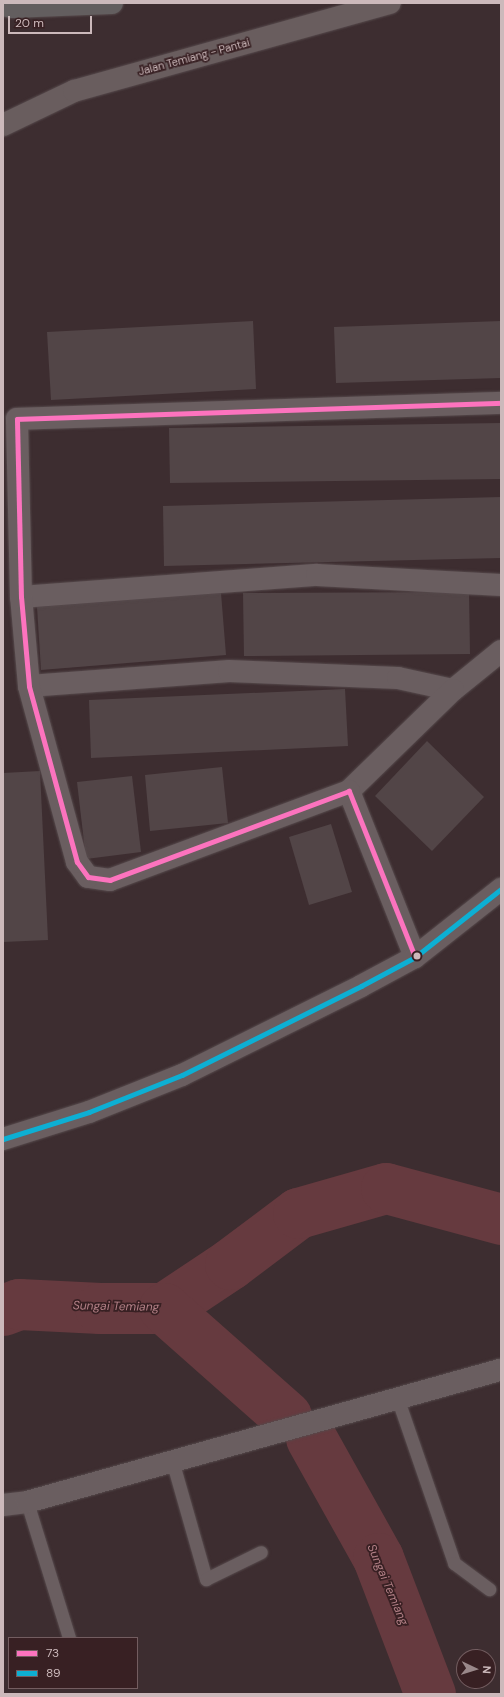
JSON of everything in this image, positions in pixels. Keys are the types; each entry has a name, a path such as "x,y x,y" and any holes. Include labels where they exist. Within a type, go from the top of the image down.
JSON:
{"highway":[{"path":"3,5 12,7 112,3"}],"main road":[{"name":"Jalan Temiang - Pantai","path":"3,125 74,91 390,3"}],"street":[{"path":"501,403 17,419 22,596 29,686 77,862 88,877 110,880 349,791 453,690 501,651"},
{"path":"22,596 317,575 501,585"},
{"path":"29,686 230,671 398,678 453,690"},
{"path":"349,791 415,957"},
{"path":"3,1139 90,1112 182,1075 415,957 501,889"},
{"path":"3,1505 27,1502 397,1397 501,1370"}],"lane":[{"path":"397,1397 454,1563 489,1589"},
{"path":"172,1460 206,1579 261,1552"},
{"path":"27,1502 69,1637"}],"building":[{"path":"253,321 256,389 51,400 47,332"},
{"path":"501,321 501,378 336,383 334,327"},
{"path":"501,423 501,479 170,483 169,428"},
{"path":"501,497 501,558 164,566 163,506"},
{"path":"469,592 470,654 244,656 243,593"},
{"path":"221,593 226,655 41,670 37,607"},
{"path":"345,689 348,746 91,758 89,700"},
{"path":"427,741 484,797 432,851 375,796"},
{"path":"222,767 228,823 150,831 145,775"},
{"path":"40,771 48,940 3,942 3,773"},
{"path":"132,776 141,852 86,859 77,782"},
{"path":"331,824 352,892 309,905 289,837"}],"waterway":[{"path":"164,1308 230,1264 298,1213 386,1188 501,1219"},
{"name":"Sungai Temiang","path":"3,1310 19,1304 100,1308 164,1308 286,1416"},
{"name":"Sungai Temiang","path":"311,1438 378,1558 430,1694"}],"transit line":[{"name":"73","path":"415,957 349,791 110,880 88,877 77,862 29,686 21,597 17,419 501,403"},
{"name":"89","path":"3,1139 89,1112 182,1075 361,986 415,957 501,889"}]}
